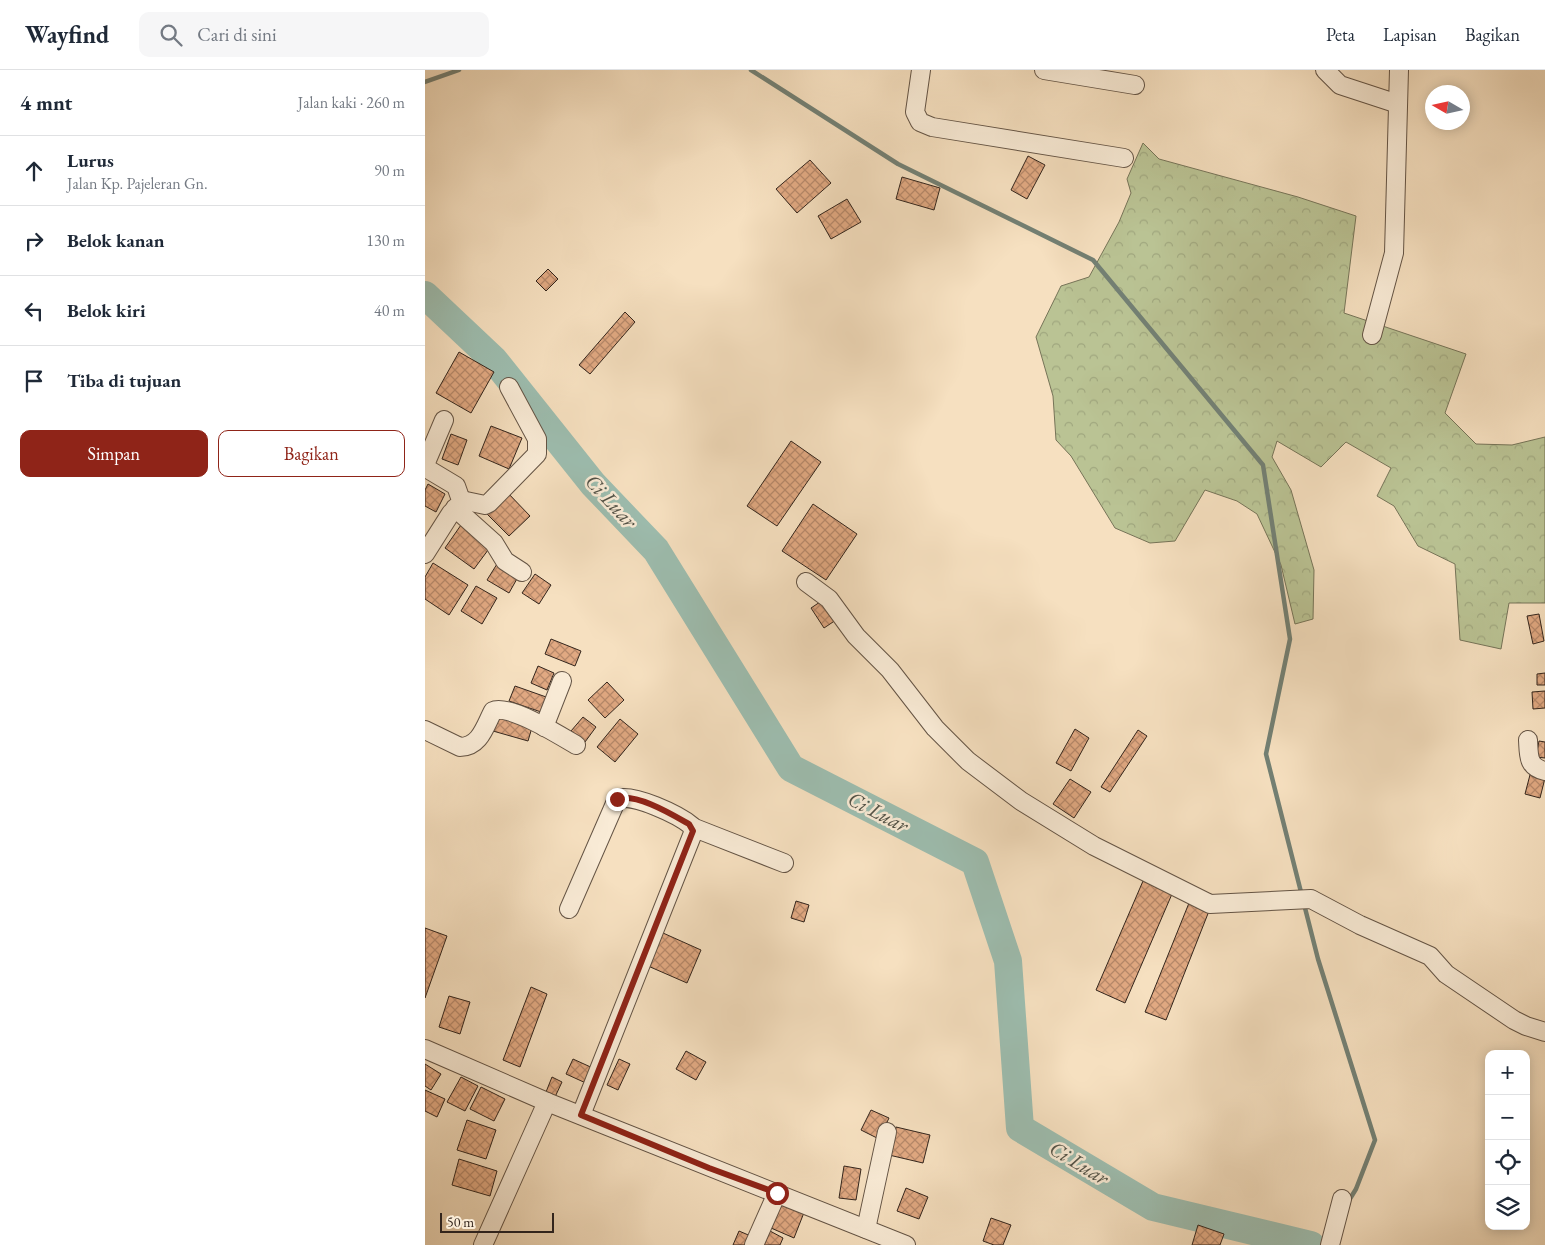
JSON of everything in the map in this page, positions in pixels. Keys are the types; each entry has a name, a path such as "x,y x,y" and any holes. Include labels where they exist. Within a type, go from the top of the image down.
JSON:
{"street":[{"path":"921,70 915,112 920,122 931,127 1124,158"},
{"path":"1044,70 1135,85"},
{"path":"1325,70 1340,85 1398,104"},
{"path":"1372,335 1394,254 1399,70"},
{"path":"425,554 458,506 466,501 485,505 489,503 537,454 539,447 537,439 509,388"},
{"path":"444,420 427,460 426,468 456,486 458,506 488,536 505,561 522,572"},
{"path":"806,582 829,599 856,636 890,670 935,728 968,761 1021,801 1094,846 1209,904 1292,898 1311,899 1360,925 1430,956 1446,974 1514,1020 1525,1026 1545,1032"},
{"path":"544,727 562,681"},
{"path":"425,730 460,747 465,747 479,739 493,712 498,709 544,727 576,745"},
{"path":"1528,740 1529,761 1533,767 1545,772"},
{"path":"569,909 617,799 625,797 640,800 693,827 784,863"},
{"path":"581,1115 693,833 693,827"},
{"path":"425,1049 547,1102 905,1245"},
{"path":"483,1245 547,1102"},
{"path":"867,1229 887,1132"},
{"path":"754,1245 777,1193"},
{"path":"1330,1245 1342,1199"}],"green space":[{"path":"1143,143 1159,159 1298,197 1356,216 1344,313 1466,354 1445,413 1476,444 1512,445 1545,437 1545,603 1509,603 1501,649 1460,640 1455,564 1418,546 1394,506 1377,496 1391,468 1346,442 1321,467 1277,441 1272,457 1291,490 1314,570 1313,619 1295,624 1281,565 1257,514 1237,501 1205,490 1175,541 1150,543 1115,528 1071,456 1056,440 1053,396 1036,337 1061,286 1089,277 1119,222 1131,193 1127,179"}],"building":[{"path":"1028,156 1045,165 1027,199 1011,190"},
{"path":"810,160 831,183 797,213 776,189"},
{"path":"902,177 940,188 934,210 896,199"},
{"path":"847,199 861,222 831,239 818,216"},
{"path":"548,269 558,279 546,291 536,281"},
{"path":"625,312 635,322 590,374 579,365"},
{"path":"459,352 494,372 471,413 436,393"},
{"path":"491,426 522,438 509,469 479,456"},
{"path":"451,434 467,440 458,465 442,459"},
{"path":"791,441 821,462 777,526 747,506"},
{"path":"428,484 445,494 436,512 425,506 425,490"},
{"path":"506,491 530,516 509,536 485,512"},
{"path":"813,504 857,534 826,580 782,551"},
{"path":"461,525 491,546 474,569 445,548"},
{"path":"433,563 468,585 449,615 425,599 425,577"},
{"path":"497,564 518,577 509,593 487,580"},
{"path":"535,574 551,585 539,604 522,593"},
{"path":"476,586 497,598 482,624 461,611"},
{"path":"826,598 839,618 824,628 811,608"},
{"path":"1539,614 1544,641 1533,644 1527,616"},
{"path":"551,639 581,651 575,666 545,654"},
{"path":"538,666 554,673 547,690 531,683"},
{"path":"1545,673 1545,685 1537,685 1537,674"},
{"path":"607,682 624,700 605,718 588,700"},
{"path":"515,686 549,698 544,713 509,701"},
{"path":"1545,691 1545,708 1533,709 1532,692"},
{"path":"497,715 533,724 528,741 493,731"},
{"path":"583,717 596,727 585,742 571,731"},
{"path":"620,719 638,734 615,762 597,747"},
{"path":"1075,729 1089,738 1071,771 1056,763"},
{"path":"1138,730 1147,736 1110,792 1101,787"},
{"path":"1539,741 1545,742 1545,758 1536,757"},
{"path":"1531,771 1545,778 1540,798 1525,794"},
{"path":"1070,779 1091,792 1074,818 1053,804"},
{"path":"1143,881 1172,894 1125,1003 1096,990"},
{"path":"796,901 809,905 804,922 791,918"},
{"path":"1189,903 1209,911 1166,1020 1145,1012"},
{"path":"425,928 447,936 425,998"},
{"path":"663,933 701,950 687,983 648,966"},
{"path":"531,987 547,994 520,1067 503,1060"},
{"path":"449,996 470,1002 460,1034 439,1027"},
{"path":"686,1051 706,1062 696,1080 676,1069"},
{"path":"573,1059 595,1069 588,1084 566,1074"},
{"path":"619,1059 630,1064 618,1090 607,1085"},
{"path":"425,1064 441,1074 431,1090 425,1086"},
{"path":"461,1077 478,1086 465,1111 447,1102"},
{"path":"552,1077 562,1082 555,1097 546,1092"},
{"path":"481,1087 505,1099 494,1121 470,1109"},
{"path":"425,1090 445,1099 437,1117 425,1111"},
{"path":"871,1110 889,1118 879,1139 861,1130"},
{"path":"467,1120 496,1130 486,1159 457,1150"},
{"path":"896,1127 930,1135 923,1163 889,1155"},
{"path":"459,1159 497,1171 490,1196 452,1185"},
{"path":"844,1166 861,1169 856,1200 839,1198"},
{"path":"906,1188 928,1197 919,1219 897,1211"},
{"path":"782,1200 805,1210 794,1238 771,1228"},
{"path":"991,1218 1011,1225 1003,1245 994,1245 983,1241"},
{"path":"1198,1225 1224,1234 1220,1245 1192,1245"},
{"path":"739,1231 753,1237 750,1245 733,1245"},
{"path":"770,1231 783,1238 780,1245 764,1245"}],"waterway":[{"path":"425,82 459,70"},
{"path":"751,70 898,164 1093,260 1263,465 1290,639 1266,754 1302,896"},
{"name":"Ci Luar","path":"425,295 494,360 593,484 656,550 791,768 975,862 1008,961 1020,1128 1153,1207 1311,1245"},
{"path":"1304,904 1318,959 1375,1140 1356,1189 1348,1202"}],"route":[{"path":"617,799 625,797 640,800 689,824 693,827 693,831 581,1115 709,1168 777,1193"}]}
